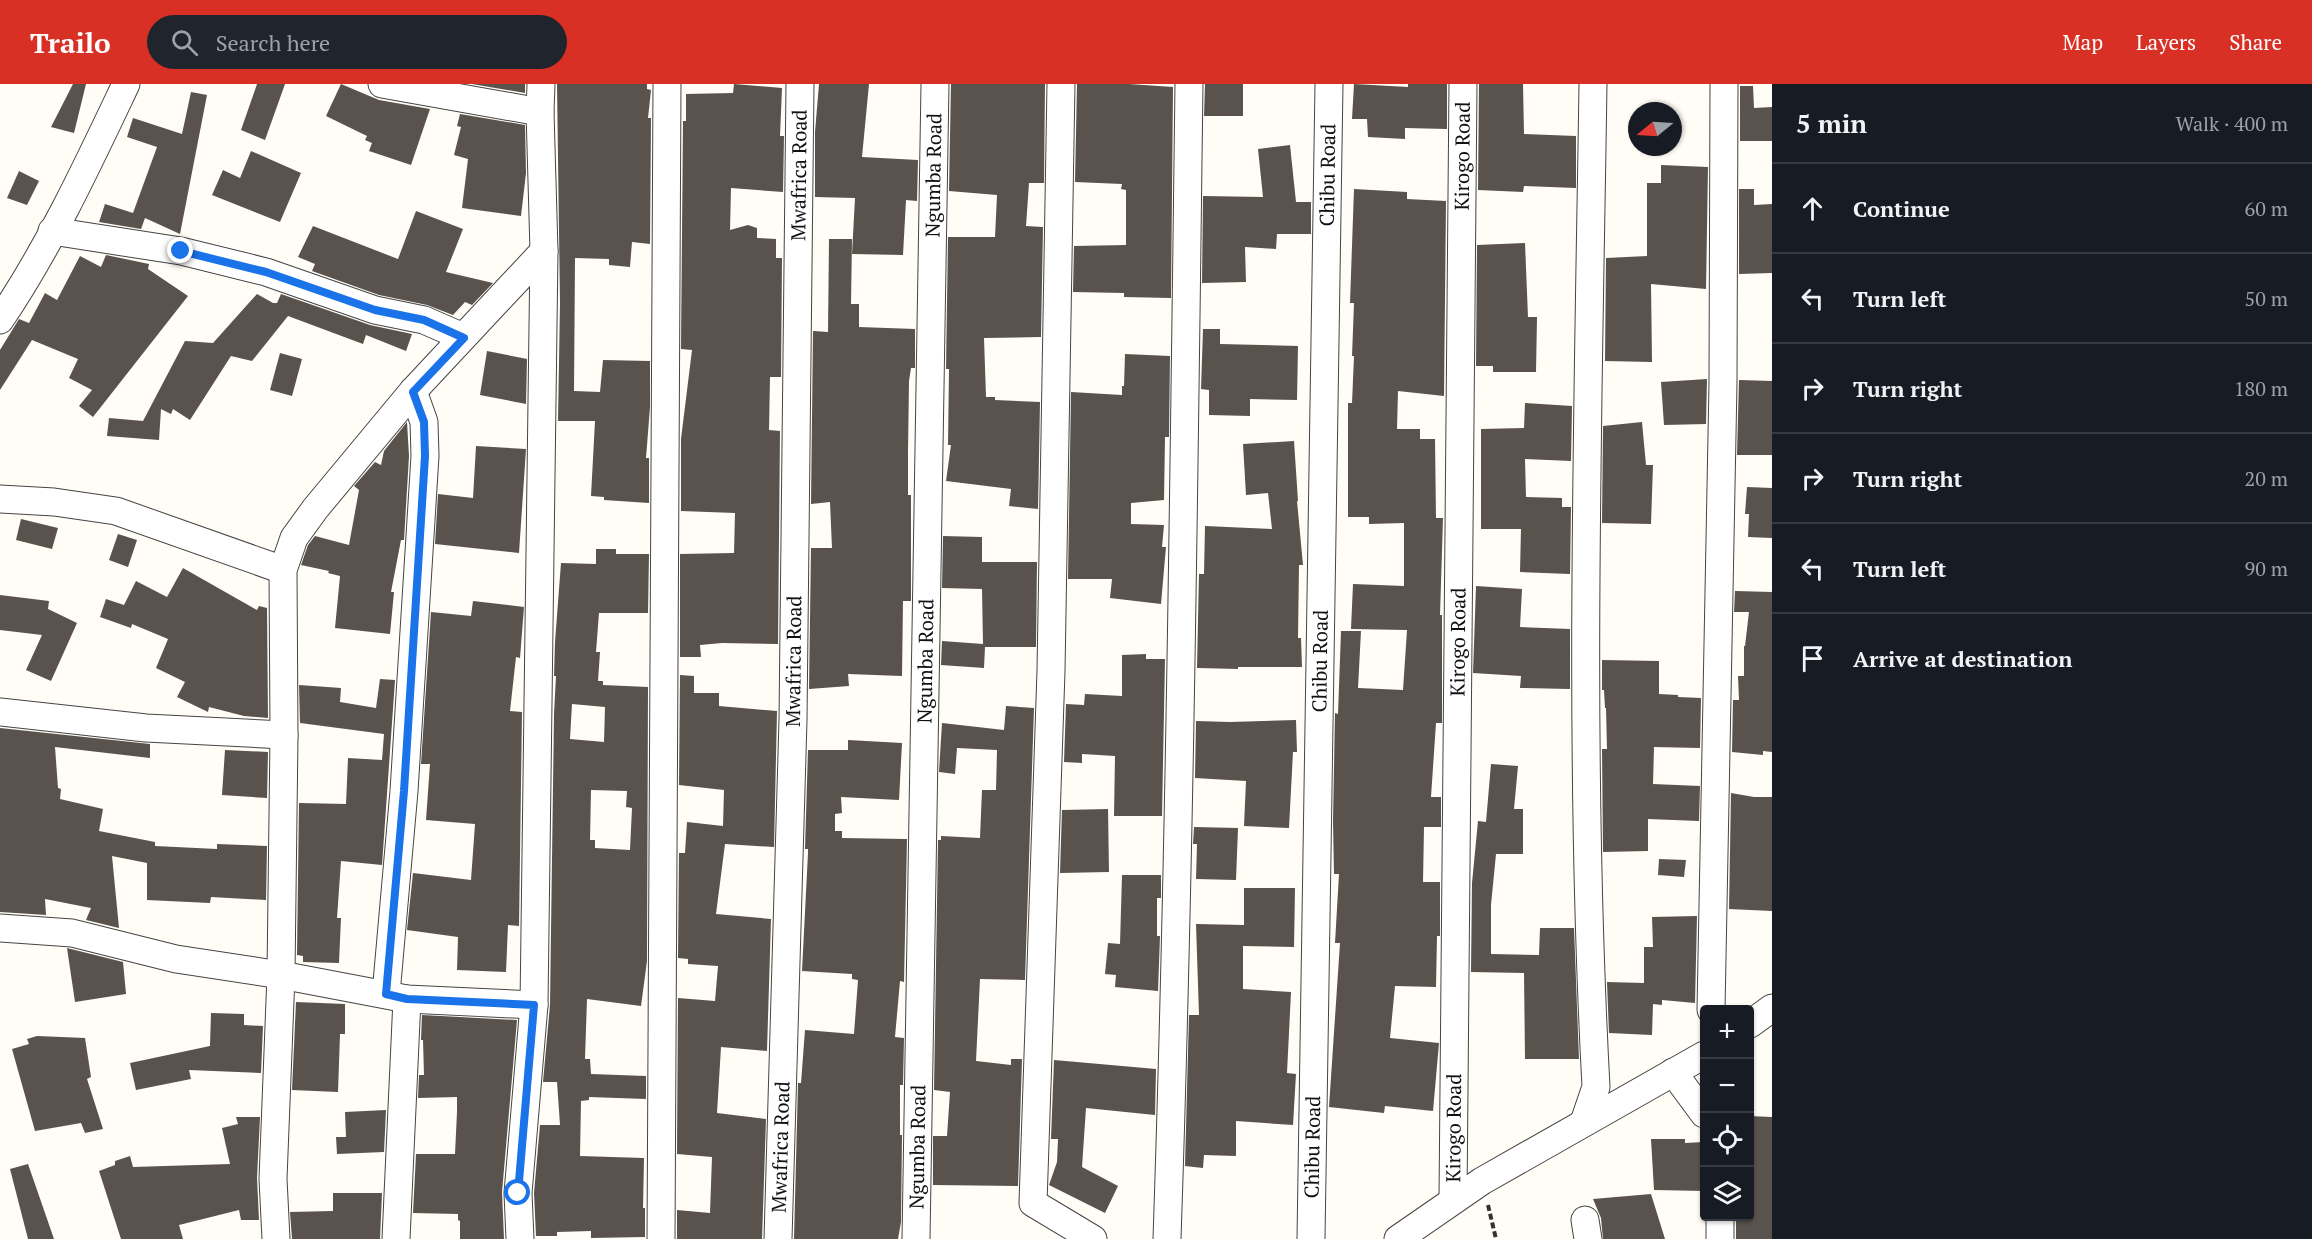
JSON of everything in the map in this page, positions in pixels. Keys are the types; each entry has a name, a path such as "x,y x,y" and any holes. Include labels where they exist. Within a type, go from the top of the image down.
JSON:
{"street":[{"path":"0,320 22,287 52,231 126,84"},
{"path":"382,84 540,112"},
{"path":"520,1239 518,1193 534,1005 544,251 541,84"},
{"path":"661,1239 667,84"},
{"name":"Mwafrica Road","path":"778,1239 793,720 800,84"},
{"name":"Ngumba Road","path":"916,1239 935,84"},
{"path":"1061,84 1051,671 1033,1203 1093,1239"},
{"path":"1167,1239 1175,1004 1189,84"},
{"name":"Chibu Road","path":"1311,1239 1329,84"},
{"name":"Kirogo Road","path":"1453,1200 1463,84"},
{"path":"1584,1122 1596,1087 1587,792 1586,558 1593,84"},
{"path":"1711,1005 1723,394 1724,84"},
{"path":"52,231 181,251 266,272 375,310 424,320 464,338"},
{"path":"276,1239 273,1179 281,975 284,735 283,570 294,538 315,509 413,392 544,251"},
{"path":"396,1239 397,997 404,791 425,456 424,422 413,392"},
{"path":"0,499 54,502 116,511 283,570"},
{"path":"0,712 146,728 284,735"},
{"path":"0,928 72,933 176,959 281,975 397,997 534,1005"},
{"path":"1754,1021 1772,1008"},
{"path":"1398,1239 1482,1181 1700,1057"},
{"path":"1672,1072 1703,1113"},
{"path":"1719,1239 1720,1221"}],"path":[{"path":"1482,1181 1496,1239"}],"building":[{"path":"73,84 86,84 74,133 51,127"},
{"path":"257,84 285,84 265,140 241,130"},
{"path":"341,84 379,100 430,109 411,165 369,151 372,143 365,140 367,136 326,116"},
{"path":"472,84 525,84 525,93"},
{"path":"557,84 647,84 647,89 651,90 648,118 651,118 650,244 632,242 630,267 609,265 609,259 575,258 574,391 600,392 603,360 650,361 650,407 646,458 649,458 649,503 604,500 604,497 591,496 595,421 558,421 560,303"},
{"path":"734,84 782,88 780,136 784,136 783,192 731,188 730,230 748,225 757,228 757,238 776,239 776,258 782,258 781,377 770,377 769,430 780,431 778,644 700,645 701,657 680,657 680,554 734,553 735,513 681,511 681,439 692,350 681,349 683,121 686,121 686,94 733,93"},
{"path":"819,84 869,84 862,157 918,160 917,201 906,200 903,255 852,254 855,198 815,197 815,132"},
{"path":"951,84 1045,84 1044,183 1029,183 1026,226 1043,227 1041,337 984,338 986,397 995,397 995,400 1040,402 1038,509 1009,506 1011,489 946,481 951,445 948,445 949,369 946,369 948,237 995,237 997,195 949,191"},
{"path":"1077,84 1173,87 1171,298 1124,297 1124,293 1073,292 1074,246 1126,245 1126,190 1121,189 1122,184 1075,182"},
{"path":"1205,84 1243,84 1243,116 1204,116"},
{"path":"1354,84 1408,87 1408,84 1447,84 1447,129 1405,128 1405,139 1368,137 1367,119 1352,119"},
{"path":"1479,84 1523,84 1524,134 1576,136 1576,188 1524,186 1523,192 1478,190"},
{"path":"1740,86 1753,86 1754,108 1772,107 1772,141 1740,141"},
{"path":"191,92 207,95 180,234 145,218 141,229 99,222 105,204 133,213 157,147 127,137 133,118 182,134"},
{"path":"460,114 525,125 526,173 521,216 462,208 468,159 454,155 461,127 457,126"},
{"path":"1290,145 1296,202 1311,202 1311,234 1277,234 1276,249 1245,247 1246,282 1202,283 1203,196 1263,197 1258,149"},
{"path":"251,151 301,173 280,222 212,195 223,170 240,178"},
{"path":"1661,165 1708,167 1706,289 1651,284 1652,362 1605,361 1606,258 1647,256 1647,183 1661,183"},
{"path":"19,171 39,181 27,205 7,198"},
{"path":"1354,189 1407,192 1407,199 1446,201 1444,396 1398,391 1397,429 1420,429 1420,439 1435,439 1436,518 1443,518 1440,615 1442,615 1442,723 1436,723 1431,797 1441,797 1441,827 1424,827 1423,882 1440,882 1440,936 1437,936 1436,987 1395,986 1390,1038 1439,1043 1433,1111 1385,1106 1384,1113 1329,1107 1340,943 1335,943 1339,874 1334,874 1333,821 1335,713 1338,714 1341,631 1361,631 1358,688 1403,690 1407,630 1351,629 1353,584 1404,586 1404,523 1369,524 1369,517 1348,517 1348,403 1352,403 1354,356 1352,356 1354,303 1350,303"},
{"path":"1739,189 1754,189 1754,205 1772,204 1772,273 1739,274"},
{"path":"416,211 463,229 446,272 493,283 472,305 465,302 453,315 427,305 379,295 312,271 315,264 298,257 313,226 398,259"},
{"path":"829,239 852,239 851,304 859,304 859,327 915,329 915,368 911,368 909,381 908,495 911,495 911,601 903,601 902,676 848,674 849,686 809,689 811,548 832,548 830,502 811,504 813,331 828,332"},
{"path":"1525,243 1528,317 1537,317 1536,372 1493,372 1493,366 1476,366 1477,245"},
{"path":"106,255 149,264 148,269 188,296 93,417 79,406 92,390 69,378 78,359 32,340 0,390 0,350 19,319 29,323 45,293 57,300 80,256 101,267"},
{"path":"257,294 277,303 281,294 370,325 412,334 406,351 366,335 363,344 288,316 252,361 231,356 190,420 173,409 171,414 161,409 159,440 107,436 109,418 143,421 185,341 213,343"},
{"path":"1203,329 1220,329 1220,344 1298,346 1297,400 1250,399 1250,416 1209,415 1209,390 1201,389"},
{"path":"487,351 527,359 526,404 480,395"},
{"path":"280,353 302,359 292,396 270,390"},
{"path":"1125,354 1170,356 1169,437 1165,437 1164,500 1131,503 1131,524 1164,525 1162,547 1166,547 1161,604 1110,598 1112,579 1068,579 1071,392 1122,395"},
{"path":"1707,379 1706,424 1664,425 1661,382"},
{"path":"1739,380 1772,381 1772,455 1737,455"},
{"path":"1525,403 1572,406 1571,461 1525,459 1526,497 1562,498 1562,507 1571,507 1570,574 1520,572 1521,529 1481,529 1481,429 1524,428"},
{"path":"407,422 409,456 404,540 401,540 391,592 394,592 390,634 335,628 340,576 328,573 329,571 301,565 308,545 315,536 349,545 359,490 354,486 375,462 381,465 384,451"},
{"path":"1642,422 1646,465 1653,465 1651,524 1602,523 1603,426"},
{"path":"1294,441 1303,565 1299,565 1298,638 1301,638 1302,667 1197,668 1199,574 1204,574 1205,526 1272,529 1268,493 1246,495 1243,444"},
{"path":"476,446 526,449 519,553 435,544 438,494 473,498"},
{"path":"1747,487 1772,488 1772,538 1748,537 1749,514 1745,514"},
{"path":"21,519 58,528 52,549 16,540"},
{"path":"118,534 137,540 128,567 109,560"},
{"path":"943,536 982,537 982,562 1037,562 1036,647 985,647 984,668 941,665 942,641 983,644 982,589 942,588"},
{"path":"596,549 616,549 616,554 649,554 648,613 599,613 596,652 600,652 598,681 603,681 603,685 648,687 647,961 641,1006 587,999 585,1059 590,1059 591,1074 646,1076 646,1099 589,1097 589,1100 581,1101 580,1156 644,1158 645,1237 591,1238 591,1231 557,1232 557,1236 536,1236 534,1193 540,1125 560,1125 557,1082 543,1082 550,1005 556,676 554,676 561,563 596,564","holes":["572,704 605,707 604,742 570,739","591,790 627,791 626,807 632,808 630,850 595,848 595,840 590,840"]},
{"path":"183,568 257,610 259,606 267,608 268,718 244,716 209,707 208,712 177,697 185,682 156,668 168,639 132,624 131,628 100,617 106,599 124,605 136,581 167,597"},
{"path":"1476,586 1522,589 1520,627 1570,629 1570,689 1520,688 1521,676 1473,673"},
{"path":"1735,591 1772,592 1772,752 1763,751 1763,755 1732,752 1733,700 1739,700 1738,676 1744,676 1744,646 1749,612 1734,612"},
{"path":"0,595 49,601 48,609 77,623 51,681 26,670 42,635 0,630"},
{"path":"473,601 524,607 520,658 516,657 510,711 522,712 519,926 508,925 506,972 457,970 458,937 407,930 413,873 471,880 475,824 426,820 430,764 421,764 431,612 471,616"},
{"path":"1146,654 1146,659 1165,659 1162,816 1114,816 1115,756 1082,754 1082,763 1064,762 1066,704 1084,705 1085,694 1122,696 1122,655"},
{"path":"1602,660 1659,661 1659,694 1701,698 1700,748 1654,747 1653,784 1700,786 1699,821 1648,819 1648,851 1603,852 1602,749 1607,749"},
{"path":"680,675 694,676 694,693 719,693 719,706 777,711 774,847 725,844 716,914 771,919 767,1051 721,1047 717,1113 766,1119 762,1239 677,1239 677,1210 710,1213 712,1157 677,1154 678,998 715,1001 718,966 688,964 688,959 678,958 679,853 685,853 687,822 723,826 724,790 679,785"},
{"path":"380,679 395,680 382,865 341,861 337,918 341,918 339,963 303,962 303,956 297,955 299,803 346,804 348,758 382,760 384,734 300,723 299,685 341,688 340,702 376,708"},
{"path":"1006,706 1034,708 1025,980 980,979 976,1061 1011,1065 1011,1059 1022,1059 1018,1186 933,1185 933,1136 947,1136 950,1092 934,1090 938,840 941,840 941,836 980,838 982,790 996,790 997,750 957,748 955,774 939,772 942,723 1004,730"},
{"path":"1296,720 1297,752 1293,752 1289,828 1244,826 1246,781 1195,778 1196,721"},
{"path":"0,728 150,744 150,758 55,747 58,788 61,789 60,799 103,809 99,831 155,842 155,846 217,849 217,844 267,846 266,900 211,897 210,903 147,900 147,863 112,856 119,928 86,920 91,908 45,899 46,915 0,912"},
{"path":"848,740 902,743 899,800 841,797 842,813 835,814 835,831 842,831 842,838 907,839 904,982 900,981 895,1037 904,1038 903,1085 900,1085 901,1222 898,1239 794,1239 798,1083 801,1083 805,1030 854,1034 858,980 852,979 852,974 802,971 808,853 808,849 805,849 808,750 848,750"},
{"path":"225,750 268,752 267,798 222,795"},
{"path":"1491,764 1518,766 1514,809 1523,809 1523,854 1496,854 1491,905 1491,954 1539,955 1540,928 1574,928 1579,1059 1525,1059 1524,973 1471,972 1472,883 1478,821 1486,822"},
{"path":"1731,793 1772,797 1772,911 1729,909"},
{"path":"1108,809 1109,872 1060,873 1062,810"},
{"path":"1194,827 1238,828 1236,880 1196,879 1197,844 1193,844"},
{"path":"1659,859 1686,860 1684,877 1658,875"},
{"path":"1122,875 1161,875 1161,898 1157,898 1157,936 1160,936 1158,991 1115,987 1116,975 1105,974 1108,943 1120,944"},
{"path":"1244,888 1295,888 1294,947 1243,946 1243,989 1291,992 1287,1073 1296,1074 1293,1125 1236,1121 1236,1156 1204,1155 1203,1168 1185,1166 1189,1015 1199,1015 1196,924 1244,925"},
{"path":"1697,916 1695,1003 1662,1000 1662,1005 1653,1004 1652,1035 1609,1033 1607,982 1644,983 1644,947 1653,947 1652,917"},
{"path":"67,948 123,962 126,994 75,1002"},
{"path":"296,1002 345,1004 345,1034 340,1034 338,1092 292,1090"},
{"path":"211,1013 244,1014 244,1025 263,1026 261,1073 189,1070 191,1079 136,1090 130,1063 210,1046"},
{"path":"422,1015 517,1020 502,1192 504,1239 460,1239 458,1214 413,1213 416,1154 455,1154 457,1112 457,1097 418,1098 419,1075 424,1075 423,1040 421,1040"},
{"path":"37,1036 85,1038 91,1077 87,1079 103,1129 85,1133 81,1123 35,1131 12,1049 29,1044 27,1039"},
{"path":"1054,1060 1156,1069 1155,1115 1086,1108 1082,1167 1118,1186 1105,1213 1049,1185 1057,1162 1058,1139 1051,1139"},
{"path":"386,1110 384,1152 337,1154 336,1137 346,1137 345,1112"},
{"path":"1754,1116 1772,1117 1772,1239 1736,1239 1736,1221 1754,1221"},
{"path":"236,1117 260,1117 257,1178 259,1220 241,1220 239,1210 179,1225 183,1239 121,1239 99,1171 115,1165 115,1161 130,1156 133,1167 230,1164 222,1128 238,1124"},
{"path":"1651,1139 1685,1139 1685,1143 1700,1142 1700,1191 1654,1190"},
{"path":"28,1164 54,1239 28,1239 10,1169"},
{"path":"333,1193 382,1193 380,1239 292,1239 290,1212 333,1211"},
{"path":"1651,1194 1665,1239 1603,1239 1601,1218 1593,1199"}],"route":[{"path":"181,251 266,272 375,310 424,320 464,338 413,392 424,422 425,456 404,791 386,994 407,999 534,1005 518,1193"}]}
